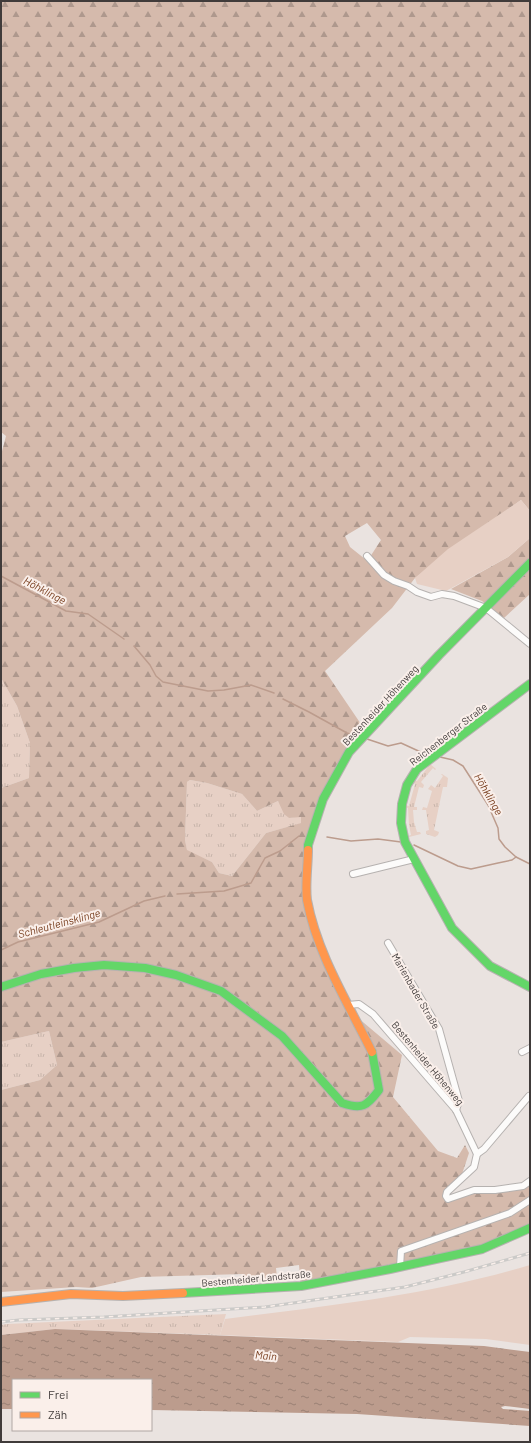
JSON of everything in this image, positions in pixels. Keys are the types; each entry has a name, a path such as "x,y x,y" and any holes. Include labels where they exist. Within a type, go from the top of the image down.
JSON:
{"street":[{"path":"367,556 384,575 394,581 408,586 417,592 430,597 442,594 454,596 486,608 530,644"},
{"name":"Bestenheider Höhenweg","path":"1,987 42,974 74,968 104,965 145,968 176,975 221,991 282,1036 342,1103 355,1108 368,1104 379,1090 372,1053 330,968 315,932 307,898 308,846 323,799 349,752 439,655 530,563"},
{"name":"Reichenberger Straße","path":"530,684 413,774 400,804 404,842 452,928 490,966 530,987"},
{"path":"353,874 414,859"},
{"name":"Marienbader Straße","path":"388,943 439,1029 459,1101 456,1110"},
{"name":"Bestenheider Höhenweg","path":"348,1005 359,1004 373,1014 456,1110 476,1154"},
{"path":"522,1052 530,1048"},
{"path":"529,1096 484,1149 476,1154 474,1167 447,1192 446,1196 448,1199 474,1190 495,1190 523,1186 530,1181"},
{"path":"400,1267 401,1251 510,1213 530,1200"},
{"name":"Bestenheider Landstraße","path":"1,1302 71,1294 123,1296 301,1286 400,1267 482,1249 530,1228"}],"green space":[{"path":"1,1 530,1 530,511 521,500 415,578 392,608 325,671 367,733 349,752 323,799 308,846 307,898 315,932 351,1012 402,1055 393,1097 438,1151 457,1158 465,1145 469,1153 460,1180 446,1196 494,1191 530,1181 530,1228 482,1249 301,1286 299,1265 276,1268 277,1278 244,1281 243,1274 141,1277 92,1288 76,1287 1,1292 1,1090 40,1080 57,1065 49,1031 1,1042 1,788 29,778 30,743 17,706 1,678 1,455 6,436 1,432","holes":["367,523 381,540 370,557 365,559 350,547 345,536","190,780 207,783 242,794 257,811 278,801 284,814 289,818 301,817 301,823 266,833 232,876 219,873 212,862 187,850 185,840 187,782"]},
{"path":"521,500 530,511 530,538 508,557 446,591 417,584 415,578 448,549"},
{"path":"530,538 530,594 504,618 482,601 451,589 508,557"},
{"path":"1,678 17,706 30,743 29,778 1,788"},
{"path":"429,763 436,769 435,770 433,768 421,782 424,785 423,788 419,787 414,807 417,807 417,810 413,810 417,832 420,832 421,834 409,837 408,836 411,835 408,808 404,807 405,805 409,806 415,784 412,782 413,780 417,781 428,767 426,765"},
{"path":"441,774 448,778 447,787 443,787 434,830 439,832 435,837 426,834 426,831 429,830 426,810 422,810 423,807 427,808 432,791 428,789 431,785 435,788 443,776"},
{"path":"190,780 207,783 242,794 257,811 278,801 289,818 301,816 302,823 266,833 232,876 219,873 212,862 187,851 185,840 187,782"},
{"path":"49,1031 57,1065 40,1080 1,1090 1,1042"},
{"path":"530,1265 530,1345 486,1339 410,1337 398,1342 220,1335 225,1319 417,1292"},
{"path":"226,1314 220,1335 55,1329 1,1335 1,1325 7,1324"}],"water":[{"name":"Main","path":"55,1329 484,1346 530,1352 530,1409 505,1406 501,1407 503,1409 530,1411 530,1426 357,1414 152,1410 152,1379 12,1379 12,1409 1,1409 1,1335"}],"waterway":[{"name":"Höhklinge","path":"1,576 66,611 88,614 124,639"},
{"name":"Höhklinge","path":"134,646 150,665 156,676 163,682 208,691 224,690 251,685 274,693"},
{"name":"Höhklinge","path":"283,699 353,735"},
{"name":"Höhklinge","path":"367,739 388,746 401,743 425,754"},
{"name":"Höhklinge","path":"440,757 453,760 463,766 488,805 498,828 499,839 516,857 530,864"},
{"name":"Schleutleinsklinge","path":"177,894 224,891 251,883 265,858 280,851 299,836"},
{"name":"Schleutleinsklinge","path":"327,837 351,841 378,839 401,842"},
{"name":"Schleutleinsklinge","path":"414,845 458,866 471,869 512,860 516,857"},
{"name":"Schleutleinsklinge","path":"1,950 18,942 99,922 144,901 165,896"}],"railway":[{"path":"1,1322 265,1307 405,1287 530,1253"}],"traffic: fast":[{"path":"308,850 308,845 323,799 349,752 439,655 530,563"},
{"path":"530,684 417,769 407,785 402,804 401,823 405,842 452,928 490,966 530,987"},
{"path":"1,987 41,974 74,968 104,965 145,968 176,975 221,991 282,1036 342,1103 349,1105 364,1105 371,1100 379,1090 372,1052"},
{"path":"183,1293 301,1286 482,1249 530,1228"}],"traffic: slow":[{"path":"308,850 306,894 318,940 334,978 372,1052"},
{"path":"1,1302 71,1294 123,1296 183,1293"}]}
